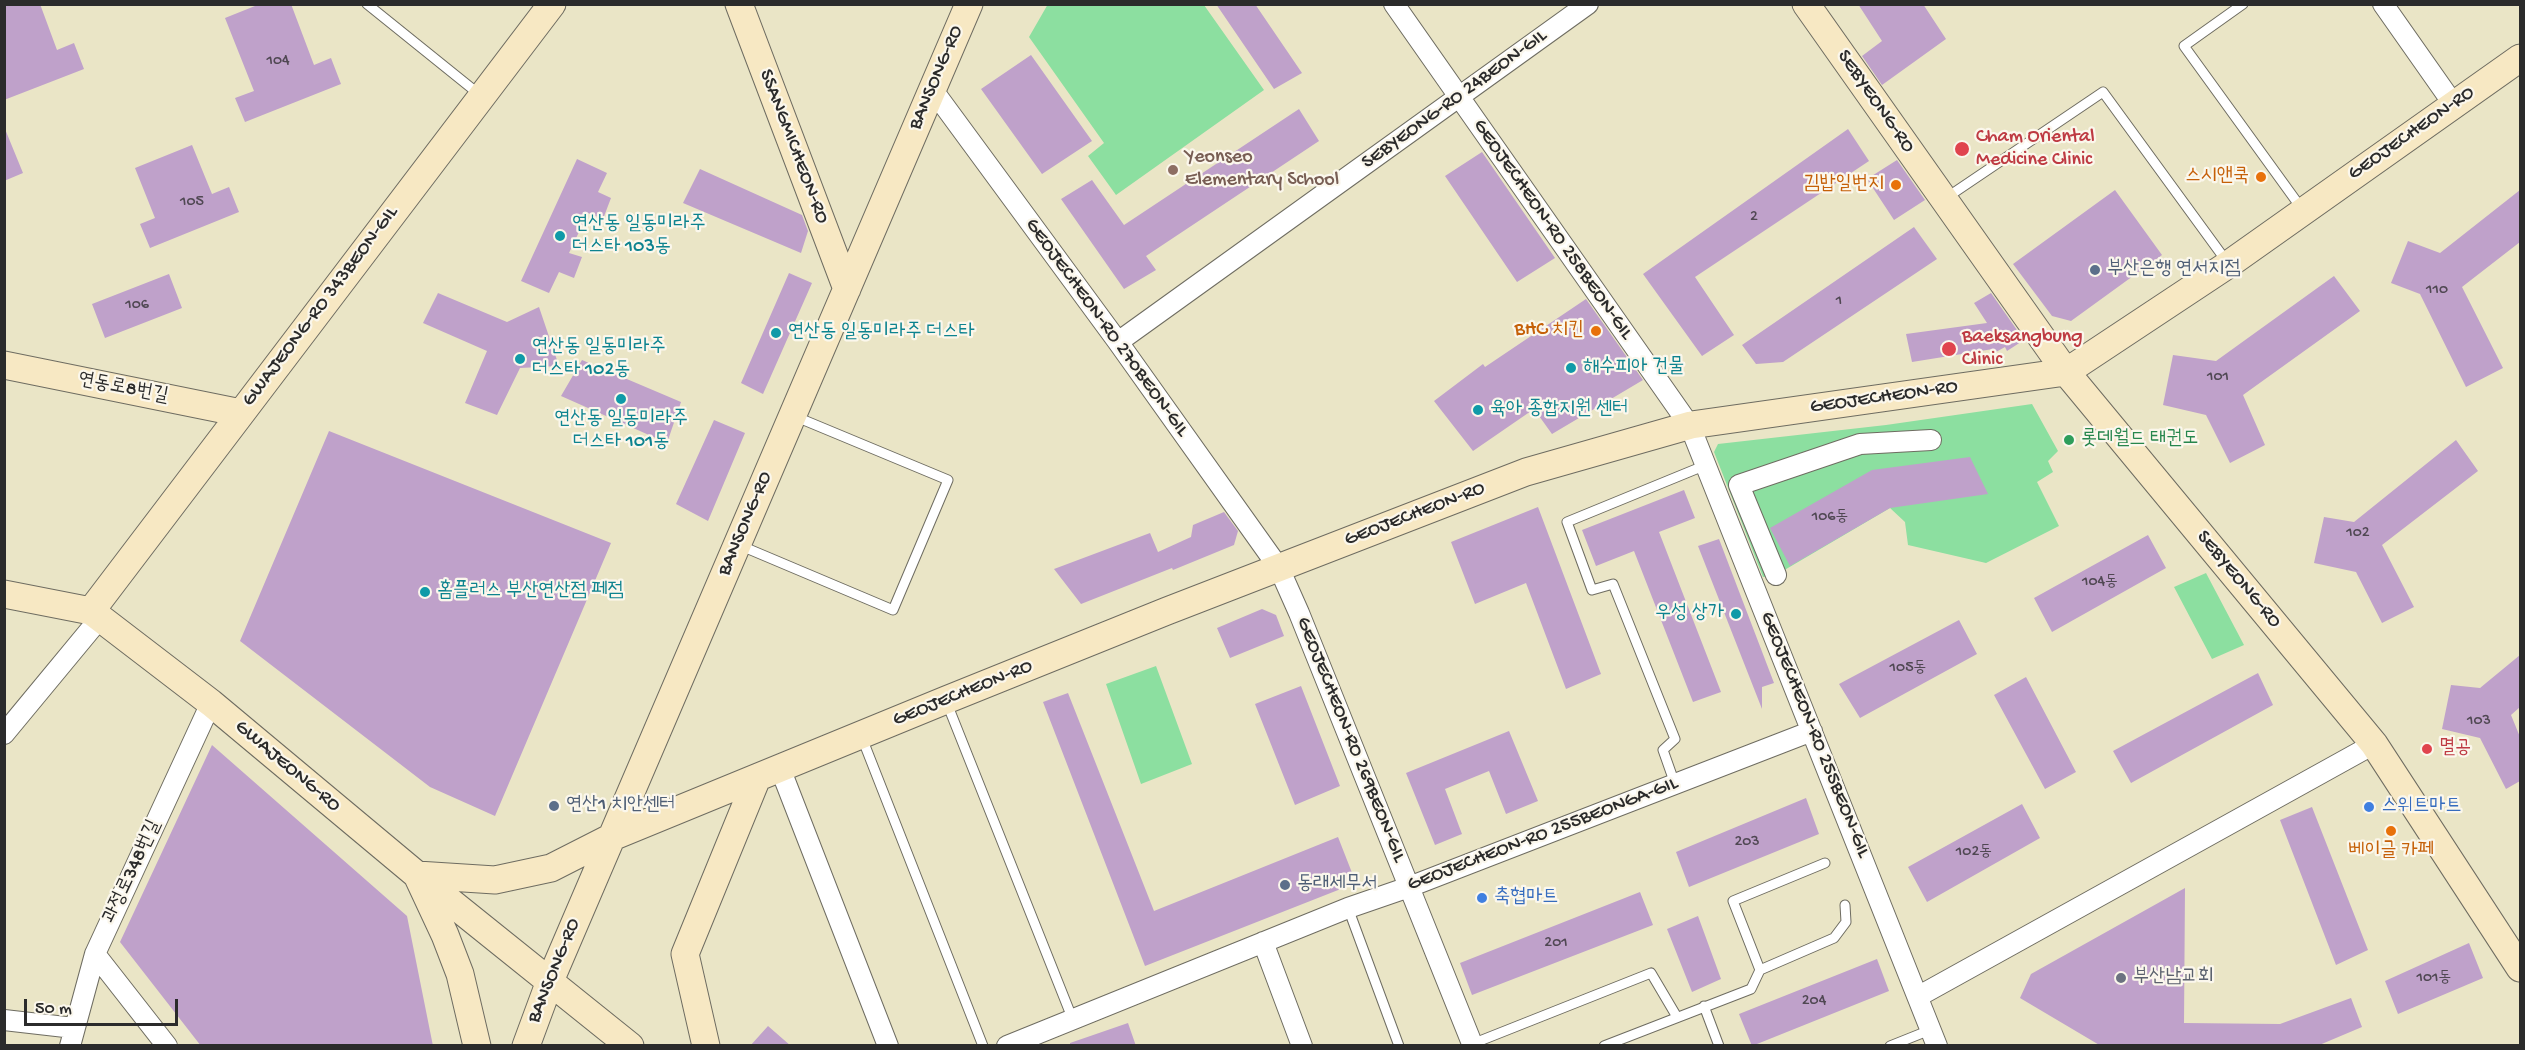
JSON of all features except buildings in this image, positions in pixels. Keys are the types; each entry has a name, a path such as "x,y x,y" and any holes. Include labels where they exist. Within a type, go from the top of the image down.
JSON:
{"main road":[{"name":"GWAJEONG-RO 343BEON-GIL","path":"95,614 241,413 552,4"},
{"name":"SSANGMICHEON-RO","path":"739,4 847,289"},
{"name":"BANSONG-RO","path":"526,1046 550,981 969,4"},
{"name":"SEBYEONG-RO","path":"1806,4 2066,372 2374,744 2520,968"},
{"name":"GEOJECHEON-RO","path":"417,875 495,880 551,868 612,837 946,700 1526,472 1690,426 2066,372 2229,264 2454,105 2518,65"},
{"name":"연동로8번길","path":"4,365 241,413"},
{"name":"GWAJEONG-RO","path":"4,594 95,614 211,703 417,875 630,1046"},
{"path":"706,1046 685,954 768,773"},
{"path":"417,875 460,974 477,1046"}],"street":[{"name":"GEOJECHEON-RO 258BEON-GIL","path":"1394,4 1690,426"},
{"name":"SEBYEONG-RO 24BEON-GIL","path":"1118,342 1588,4"},
{"path":"2383,4 2454,105"},
{"name":"GEOJECHEON-RO 270BEON-GIL","path":"932,89 1118,342 1279,568"},
{"name":"GEOJECHEON-RO 255BEON-GIL","path":"1690,426 1934,1038"},
{"path":"1776,575 1739,485 1860,444 1931,440"},
{"name":"GEOJECHEON-RO 269BEON-GIL","path":"1279,568 1304,624 1473,1045"},
{"path":"4,734 95,614"},
{"name":"과정로348번길","path":"72,1037 95,954 211,703"},
{"name":"GEOJECHEON-RO 255BEONGA-GIL","path":"1007,1046 1348,908 1812,731"},
{"path":"1918,996 2374,744"},
{"path":"768,773 888,1046"},
{"path":"1263,942 1302,1046"},
{"path":"95,954 167,1046"},
{"path":"4,1020 72,1037"}],"lane":[{"path":"367,4 482,96"},
{"path":"2242,4 2184,46 2304,211"},
{"path":"1944,199 2103,92 2229,264"},
{"path":"737,544 893,610 948,480 792,416"},
{"path":"1675,785 1664,750 1675,739 1613,584 1592,590 1567,522 1706,465"},
{"path":"946,700 1072,1020"},
{"path":"861,736 983,1046"},
{"path":"1760,970 1733,901 1825,863"},
{"path":"1604,1046 1751,989 1760,970 1834,938 1846,922 1845,905"},
{"path":"1348,908 1399,1046"},
{"path":"1473,1045 1651,973 1677,1017"},
{"path":"1704,1006 1719,1046"},
{"path":"1890,1046 1934,1038"}],"green space":[{"path":"1048,4 1204,5 1264,90 1116,195 1088,156 1104,143 1029,37"},
{"path":"2032,404 2058,451 2048,461 2053,472 2037,482 2059,526 1986,563 1908,545 1905,522 1890,508 1776,575 1763,577 1714,452 1718,444 1886,425"},
{"path":"2206,573 2244,645 2212,659 2174,587"},
{"path":"1156,666 1192,764 1141,784 1106,684"}],"place":[{"name":"Cham Oriental Medicine Clinic","path":"1962,149"},
{"name":"Yeonseo Elementary School","path":"1173,170"},
{"name":"스시앤쿡","path":"2261,177"},
{"name":"김밥일번지","path":"1896,185"},
{"name":"연산동 일동미라주 더스타 103동","path":"560,236"},
{"name":"부산은행 연서지점","path":"2095,270"},
{"name":"BHC 치킨","path":"1596,331"},
{"name":"연산동 일동미라주 더스타","path":"776,333"},
{"name":"Baeksangbung Clinic","path":"1949,349"},
{"name":"연산동 일동미라주 더스타 102동","path":"520,359"},
{"name":"해수피아 건물","path":"1571,368"},
{"name":"연산동 일동미라주 더스타 101동","path":"621,399"},
{"name":"육아 종합지원 센터","path":"1478,410"},
{"name":"롯데월드 태권도","path":"2069,440"},
{"name":"홈플러스 부산연산점 페점","path":"425,592"},
{"name":"우성 상가","path":"1736,614"},
{"name":"멸공","path":"2427,749"},
{"name":"연산1 치안센터","path":"554,806"},
{"name":"스위트마트","path":"2369,807"},
{"name":"베이글 카페","path":"2391,831"},
{"name":"동래세무서","path":"1285,885"},
{"name":"축협마트","path":"1482,898"},
{"name":"부산남교회","path":"2121,978"}]}
